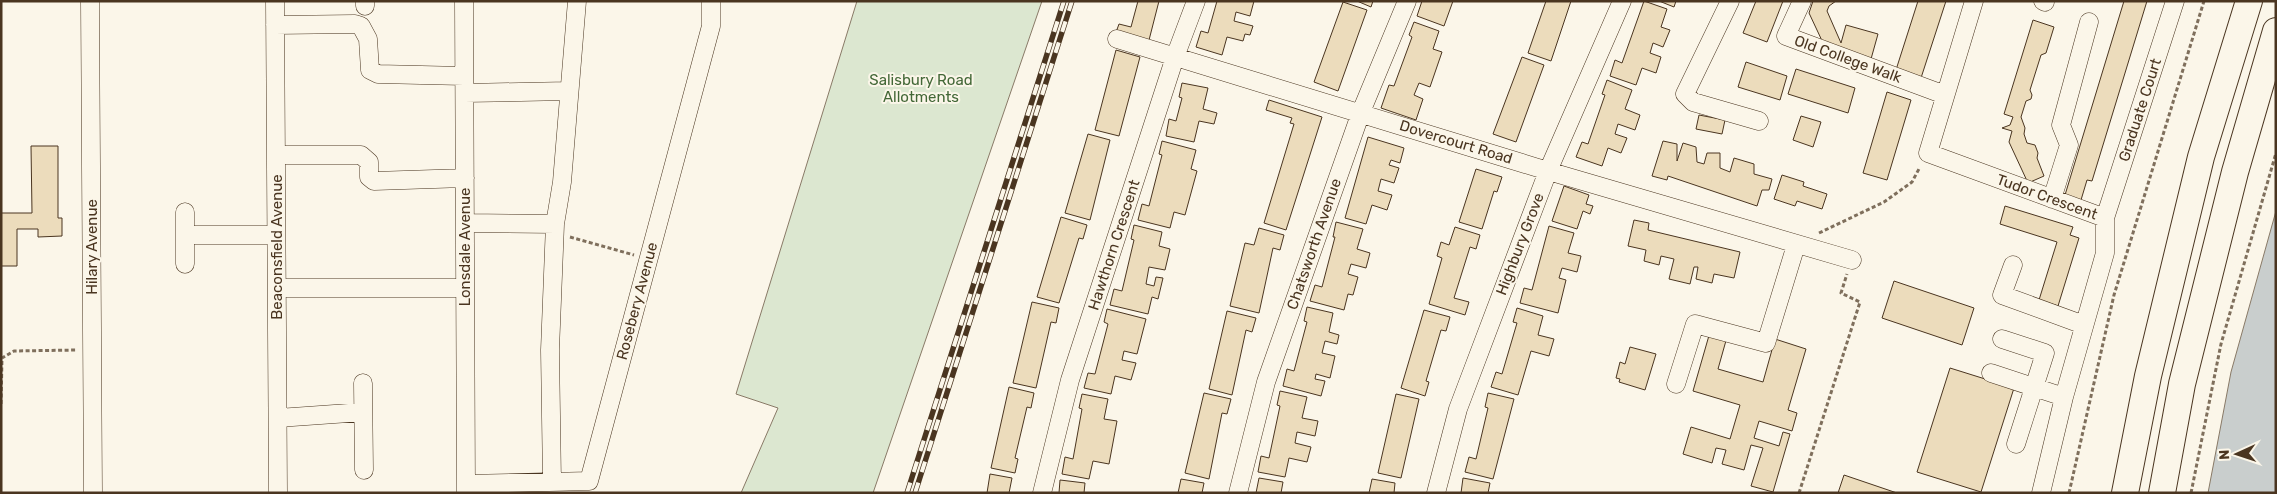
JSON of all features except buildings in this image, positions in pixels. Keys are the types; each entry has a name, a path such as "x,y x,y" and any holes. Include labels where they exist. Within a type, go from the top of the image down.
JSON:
{"highway":[{"path":"2125,493 2148,376 2201,157 2249,1"},
{"path":"2162,493 2185,374 2235,172 2276,31"}],"street":[{"name":"Hilary Avenue","path":"90,1 93,493"},
{"name":"Beaconsfield Avenue","path":"275,1 278,493"},
{"name":"Lonsdale Avenue","path":"464,1 466,488"},
{"path":"552,482 550,350 555,228 562,182 577,1"},
{"name":"Rosebery Avenue","path":"466,488 588,481 711,26 711,1"},
{"name":"Hawthorn Crescent","path":"1042,493 1070,380 1175,57 1196,1"},
{"name":"Chatsworth Avenue","path":"1238,493 1266,382 1361,112 1407,1"},
{"name":"Highbury Grove","path":"1436,493 1458,409 1548,171 1622,1"},
{"path":"1730,1 1685,94 1693,102 1759,120"},
{"name":"Old College Walk","path":"1802,1 1786,36 1945,95"},
{"path":"1928,152 1974,1"},
{"name":"Graduate Court","path":"2105,218 2176,1"},
{"path":"2052,199 2069,145 2061,125 2089,22"},
{"path":"275,25 355,24 361,26 368,39 370,70 378,74 464,84 568,92"},
{"name":"Dovercourt Road","path":"1117,39 1361,112 1548,171 1852,260"},
{"name":"Tudor Crescent","path":"1928,152 2105,218 2106,253 2064,397 2041,493"},
{"path":"276,155 361,155 369,162 369,177 374,181 465,178"},
{"path":"185,212 185,264"},
{"path":"465,223 555,228"},
{"path":"185,234 276,235"},
{"path":"1676,384 1695,324 1766,343 1796,245"},
{"path":"2013,266 2002,295 2084,325"},
{"path":"277,288 465,288"},
{"path":"2002,339 2045,353 2016,444"},
{"path":"1991,373 2064,397"},
{"path":"363,383 364,470"},
{"path":"278,418 363,412"}],"path":[{"path":"2069,493 2114,295 2204,1"},
{"path":"1796,245 1841,221 1884,202 1912,182 1928,152"},
{"path":"2191,493 2221,344 2276,153"},
{"path":"555,228 649,259"},
{"path":"1799,493 1860,302 1841,293 1852,260"},
{"path":"1,404 2,358 14,351 92,349"}],"green space":[{"name":"Salisbury Road Allotments","path":"857,1 1042,1 873,493 741,493 778,408 736,394"}],"shaded area":[{"path":"2276,211 2276,493 2208,493 2231,372"}],"railway":[{"path":"907,493 1064,1"},
{"path":"915,493 1072,1"}]}
